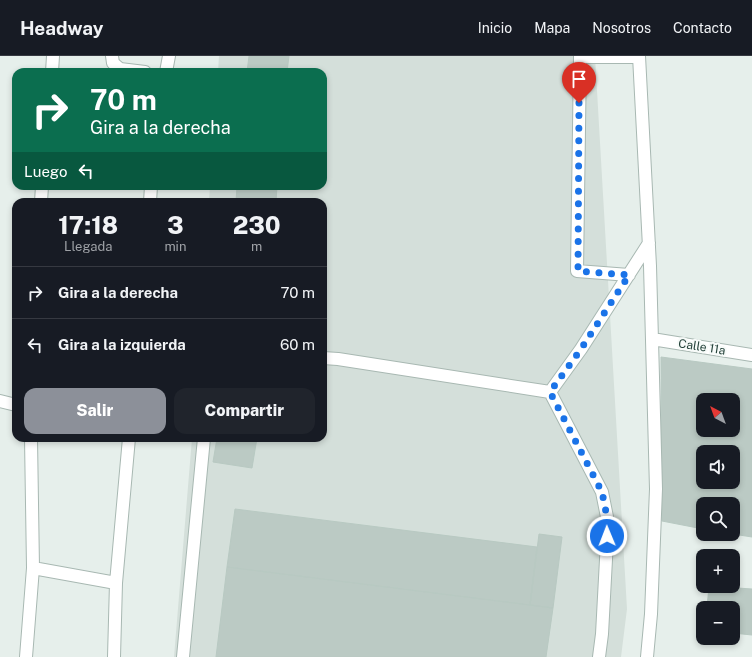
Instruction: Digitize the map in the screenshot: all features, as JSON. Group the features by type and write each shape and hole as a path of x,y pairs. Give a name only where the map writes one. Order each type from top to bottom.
{"street":[{"path":"52,68 53,56"},
{"path":"112,56 113,64 119,68"},
{"path":"167,68 169,56"},
{"path":"629,275 578,271 580,57 639,56 649,243 656,489 651,614 647,657"},
{"path":"550,392 581,349 649,243"},
{"name":"Calle 11a","path":"652,339 752,355"},
{"path":"327,358 550,392"},
{"path":"550,392 602,492 608,522 602,634 599,657"},
{"path":"0,401 12,405"},
{"path":"26,657 33,568 31,442"},
{"path":"114,657 116,583 129,442"},
{"path":"183,657 204,442"},
{"path":"33,568 116,583"}],"shaded area":[{"path":"219,56 595,56 627,609 621,657 174,657 192,442 327,442 327,198 209,198 210,190 327,190 327,68 218,68"}],"building":[{"path":"249,56 289,56 288,68 248,68"},
{"path":"237,190 277,190 276,198 236,198"},
{"path":"661,357 752,369 752,537 740,535 740,497 696,497 696,528 662,521"},
{"path":"216,442 256,442 252,468 213,462"},
{"path":"235,509 537,547 530,605 227,567"},
{"path":"539,534 562,537 553,608 530,605"},
{"path":"227,567 553,608 546,657 216,657"},
{"path":"740,588 752,589 752,635 740,634 740,601 708,601 708,593 740,593"}],"route":[{"path":"579,103 578,271 629,275 581,349 550,392 602,492 608,522 607,536"}]}
